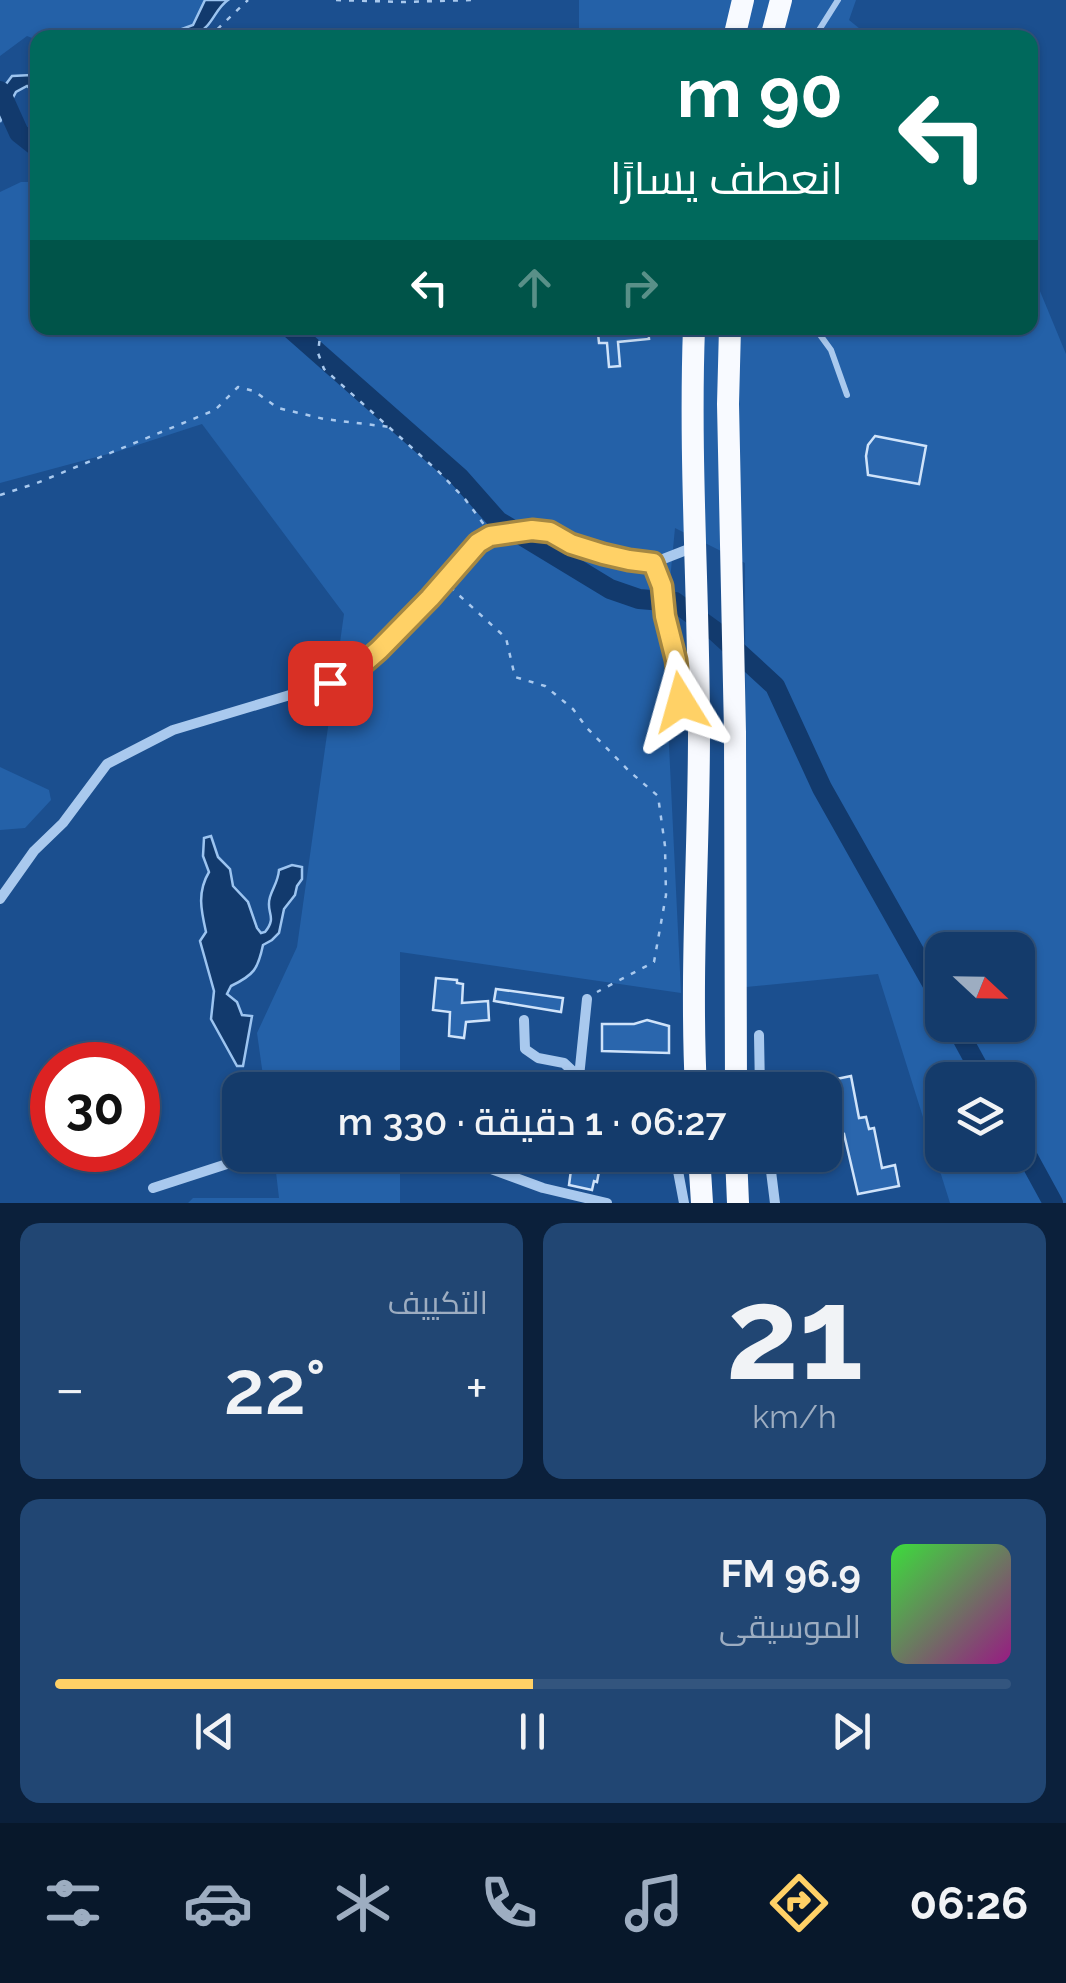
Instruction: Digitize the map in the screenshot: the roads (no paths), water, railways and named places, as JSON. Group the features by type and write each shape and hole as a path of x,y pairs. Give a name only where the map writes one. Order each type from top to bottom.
{"highway":[{"path":"736,30 743,0"},
{"path":"773,30 781,0"},
{"path":"694,335 699,719 693,944 696,1072"},
{"path":"730,335 736,1072"},
{"path":"700,1172 702,1203"},
{"path":"737,1172 738,1203"}],"street":[{"path":"0,899 34,850 63,823 107,764 173,730 330,683 356,670 478,543 490,536 532,530 550,532 571,544 603,554 653,563 696,546"},
{"path":"653,563 662,586 681,702 699,719"},
{"path":"580,1072 587,999"},
{"path":"524,1020 525,1049 538,1058 564,1063 574,1072"},
{"path":"760,1035 760,1072"},
{"path":"152,1188 222,1166"},
{"path":"499,1172 543,1188 608,1203"},
{"path":"678,1172 684,1203"},
{"path":"771,1172 775,1203"}],"lane":[{"path":"819,30 838,0"},
{"path":"821,335 831,350 846,395"}],"waterway":[{"path":"0,91 19,133 30,142"},
{"path":"298,335 459,477 498,521 610,589 639,599 675,602 715,631 775,686 822,788 925,971"},
{"path":"964,1042 975,1062"},
{"path":"1035,1170 1053,1203"}]}
